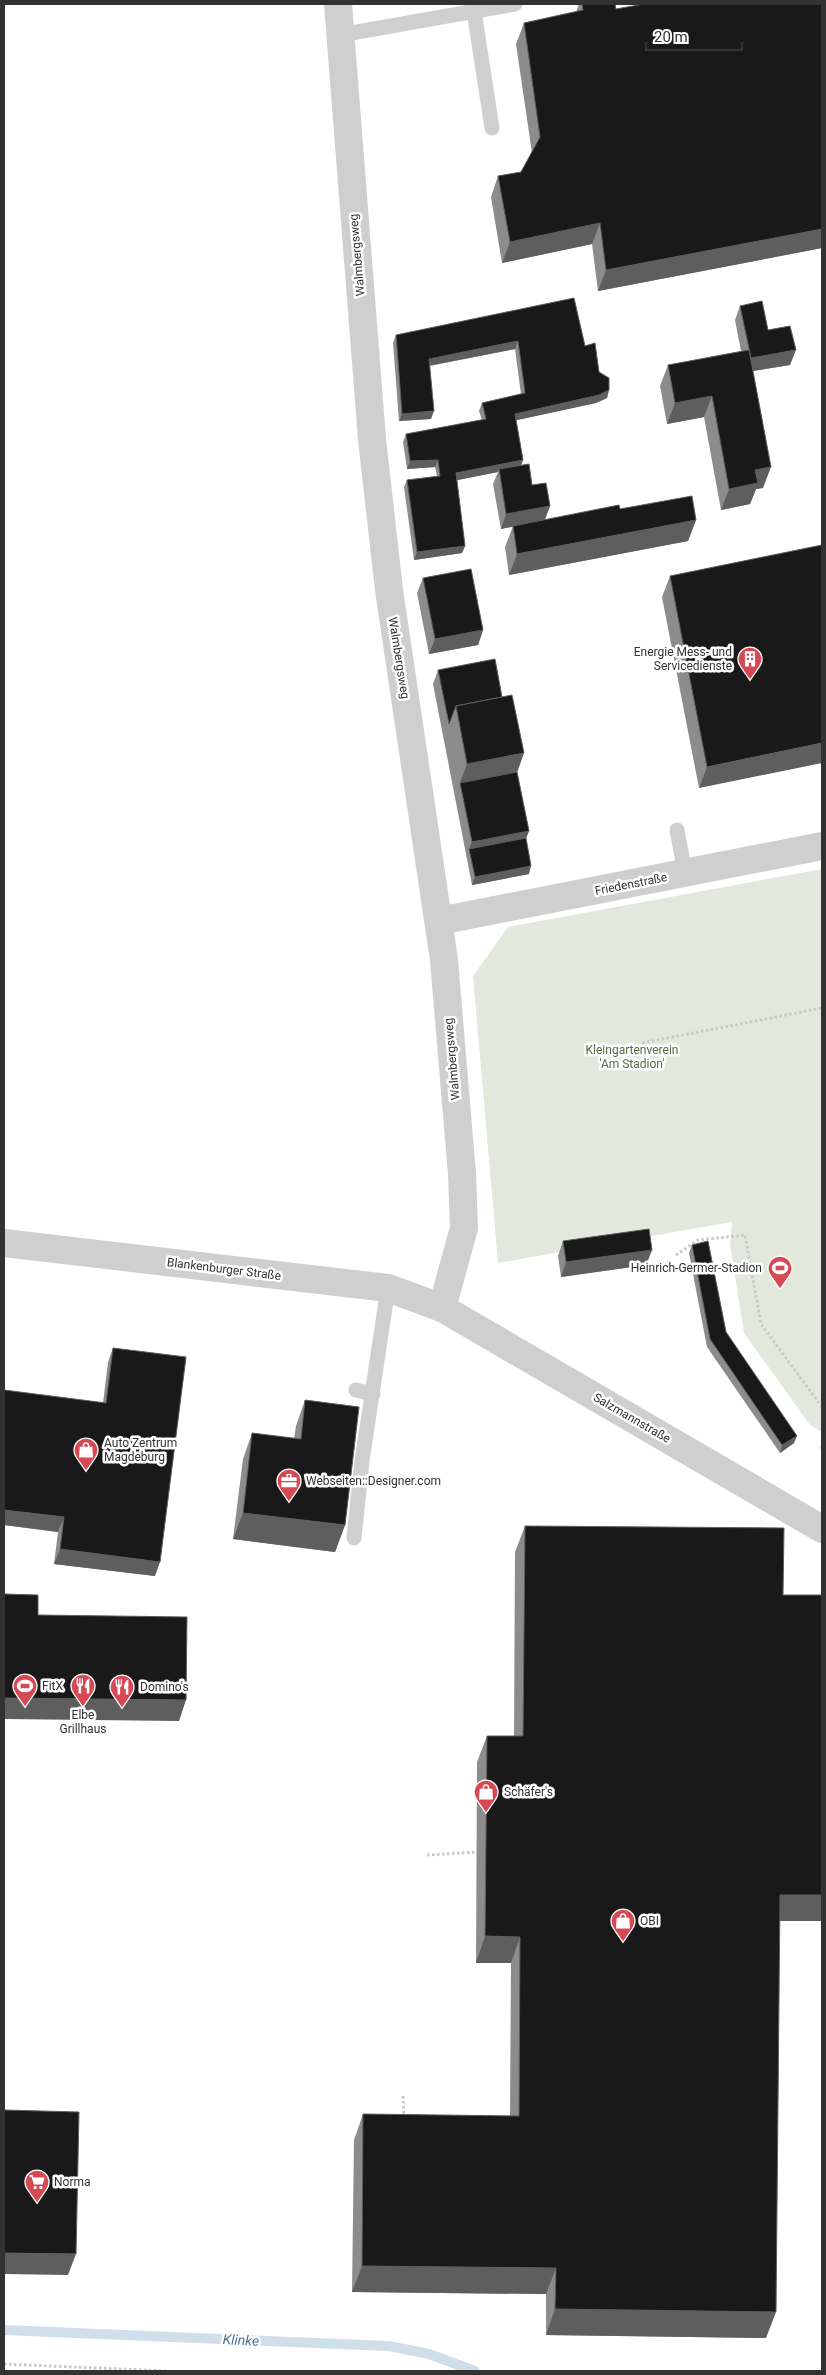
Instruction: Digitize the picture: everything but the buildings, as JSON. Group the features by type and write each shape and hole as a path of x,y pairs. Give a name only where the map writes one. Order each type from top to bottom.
{"street":[{"name":"Walmbergsweg","path":"338,4 371,429 389,590 439,921 465,1211 460,1246 442,1308"},
{"name":"Friedenstraße","path":"439,921 822,846"},
{"name":"Blankenburger Straße","path":"4,1243 388,1288 442,1308"},
{"name":"Salzmannstraße","path":"442,1308 822,1529"}],"lane":[{"path":"340,35 515,4"},
{"path":"474,11 492,128"},
{"path":"677,830 685,873"},
{"path":"354,1538 372,1394 388,1288"},
{"path":"356,1390 372,1394"}],"path":[{"path":"642,1043 822,1008"},
{"path":"676,1255 698,1240 745,1235 761,1324 822,1407"},
{"path":"427,1855 477,1852"},
{"path":"403,2096 404,2123"},
{"path":"4,2364 166,2371"}],"green space":[{"name":"Kleingartenverein 'Am Stadion'","path":"822,869 822,1432 810,1425 744,1333 730,1244 732,1222 498,1263 473,976 508,927"}],"waterway":[{"name":"Klinke","path":"4,2330 389,2346 429,2354 475,2371"}],"place":[{"name":"Energie Mess- und Servicedienste","path":"750,680"},
{"name":"Heinrich-Germer-Stadion","path":"780,1289"},
{"name":"Auto Zentrum Magdeburg","path":"86,1471"},
{"name":"Webseiten::Designer.com","path":"289,1502"},
{"name":"FitX","path":"25,1707"},
{"name":"Elbe Grillhaus","path":"83,1707"},
{"name":"Domino's","path":"122,1708"},
{"name":"Schäfer's","path":"486,1813"},
{"name":"OBI","path":"623,1942"},
{"name":"Norma","path":"37,2203"}]}
